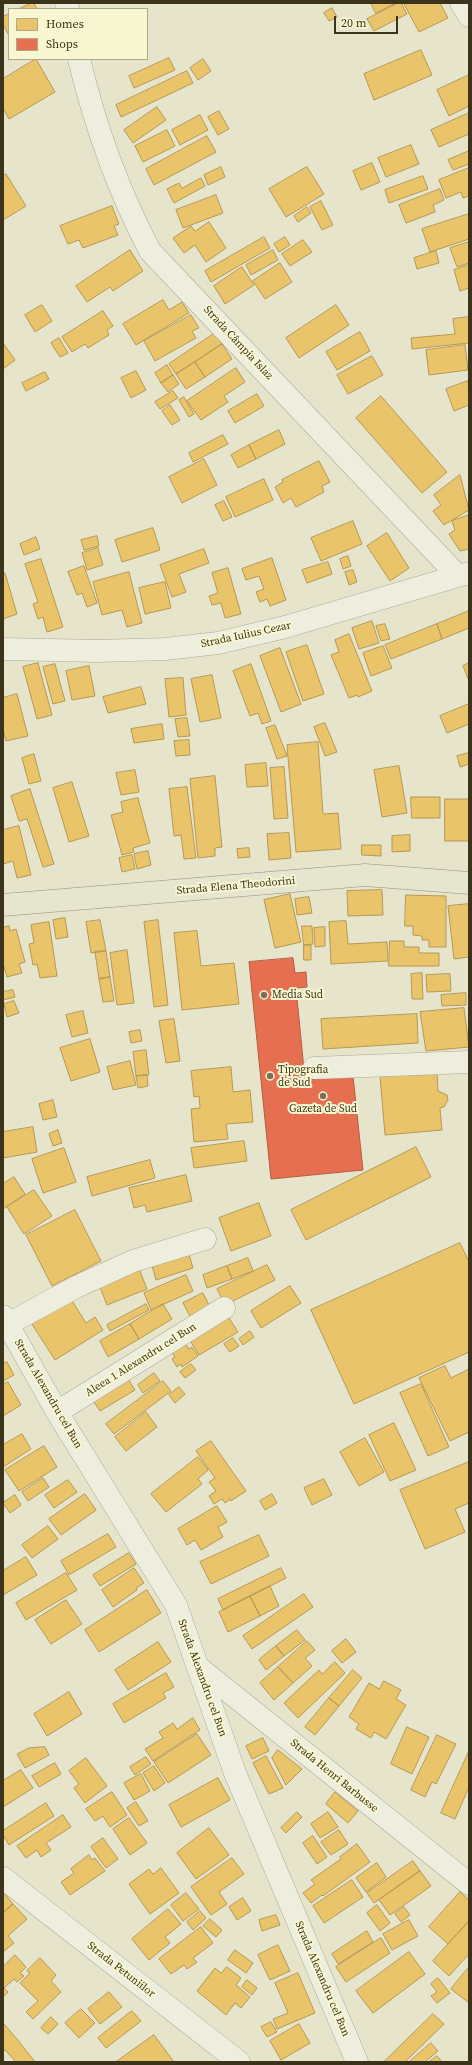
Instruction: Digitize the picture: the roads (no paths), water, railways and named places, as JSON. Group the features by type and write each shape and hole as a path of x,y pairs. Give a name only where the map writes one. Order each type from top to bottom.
{"main road":[{"name":"Strada Elena Theodorini","path":"3,904 365,875 469,883"}],"street":[{"path":"461,3 469,16"},
{"name":"Strada Câmpia Islaz","path":"79,60 111,166 132,217 150,251 463,574"},
{"name":"Strada Iulius Cezar","path":"3,649 97,651 165,650 218,643 285,627 463,574"},
{"path":"314,1068 469,1062"},
{"path":"5,1320 132,1261 205,1240"},
{"name":"Aleea 1 Alexandru cel Bun","path":"58,1412 224,1308"},
{"name":"Strada Alexandru cel Bun","path":"5,1320 11,1348 58,1412 176,1605 235,1773 357,2062"},
{"name":"Strada Henri Barbusse","path":"198,1667 469,1884"},
{"name":"Strada Petuniilor","path":"3,1878 239,2062"}],"place":[{"name":"Media Sud","path":"264,995"},
{"name":"Tipografia de Sud","path":"270,1076"},
{"name":"Gazeta de Sud","path":"323,1096"}]}
